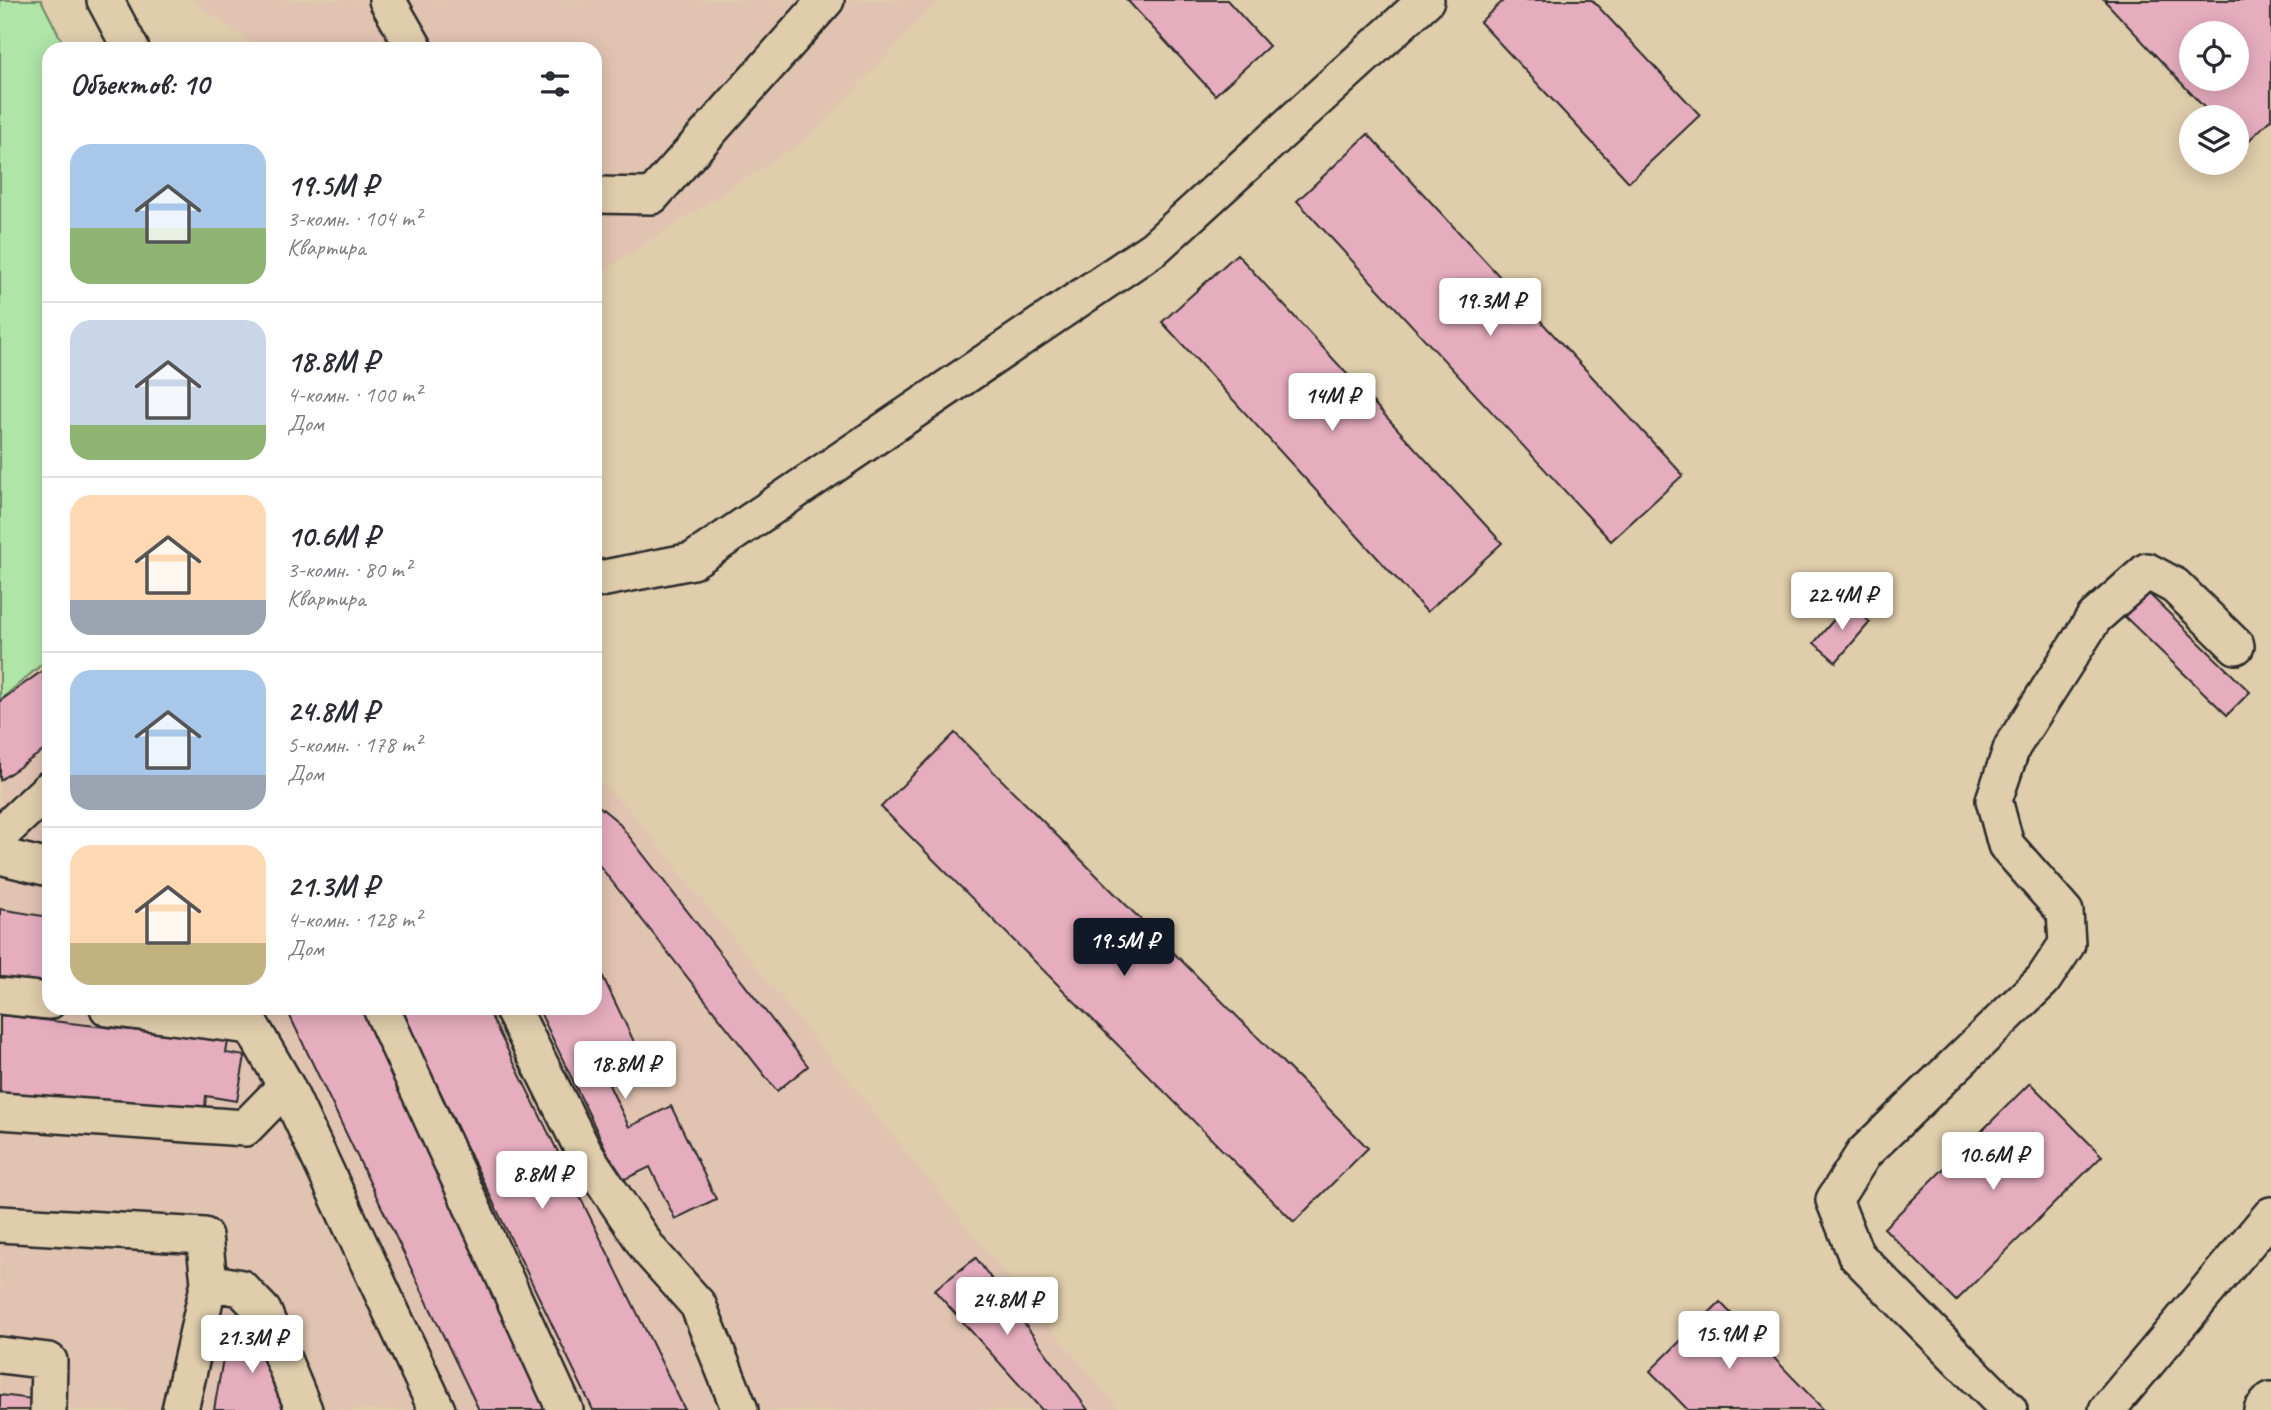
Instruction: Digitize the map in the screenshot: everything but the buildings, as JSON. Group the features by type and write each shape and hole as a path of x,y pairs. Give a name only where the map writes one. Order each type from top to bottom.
{"lane":[{"path":"105,0 127,42"},
{"path":"387,0 411,42"},
{"path":"602,195 652,196 826,0"},
{"path":"602,579 692,561 1154,248 1426,0"},
{"path":"2009,1410 1856,1255 1834,1200 1864,1153 2043,980 2067,944 2065,912 2006,845 1993,800 2012,747 2094,618 2147,571 2175,586 2236,646"},
{"path":"0,835 42,796"},
{"path":"0,856 42,866"},
{"path":"0,996 42,1000"},
{"path":"215,1015 246,1017 286,1086 437,1410"},
{"path":"385,1015 565,1410"},
{"path":"516,1015 585,1154 649,1250 698,1305 740,1410"},
{"path":"0,1111 245,1128 286,1086"},
{"path":"2107,1410 2271,1215"},
{"path":"0,1224 204,1236 209,1282 180,1410"},
{"path":"209,1282 241,1289 263,1311 304,1410"},
{"path":"0,1355 49,1361 48,1410"},
{"path":"2262,1410 2271,1400"}],"shaded area":[{"path":"191,0 939,0 808,138 602,271 602,42 251,42"},
{"path":"42,705 42,1015 602,1015 602,784 627,807 979,1242 1120,1410 0,1410 0,741"}],"green space":[{"path":"0,0 41,0 62,42 42,42 42,664 0,700"}]}
